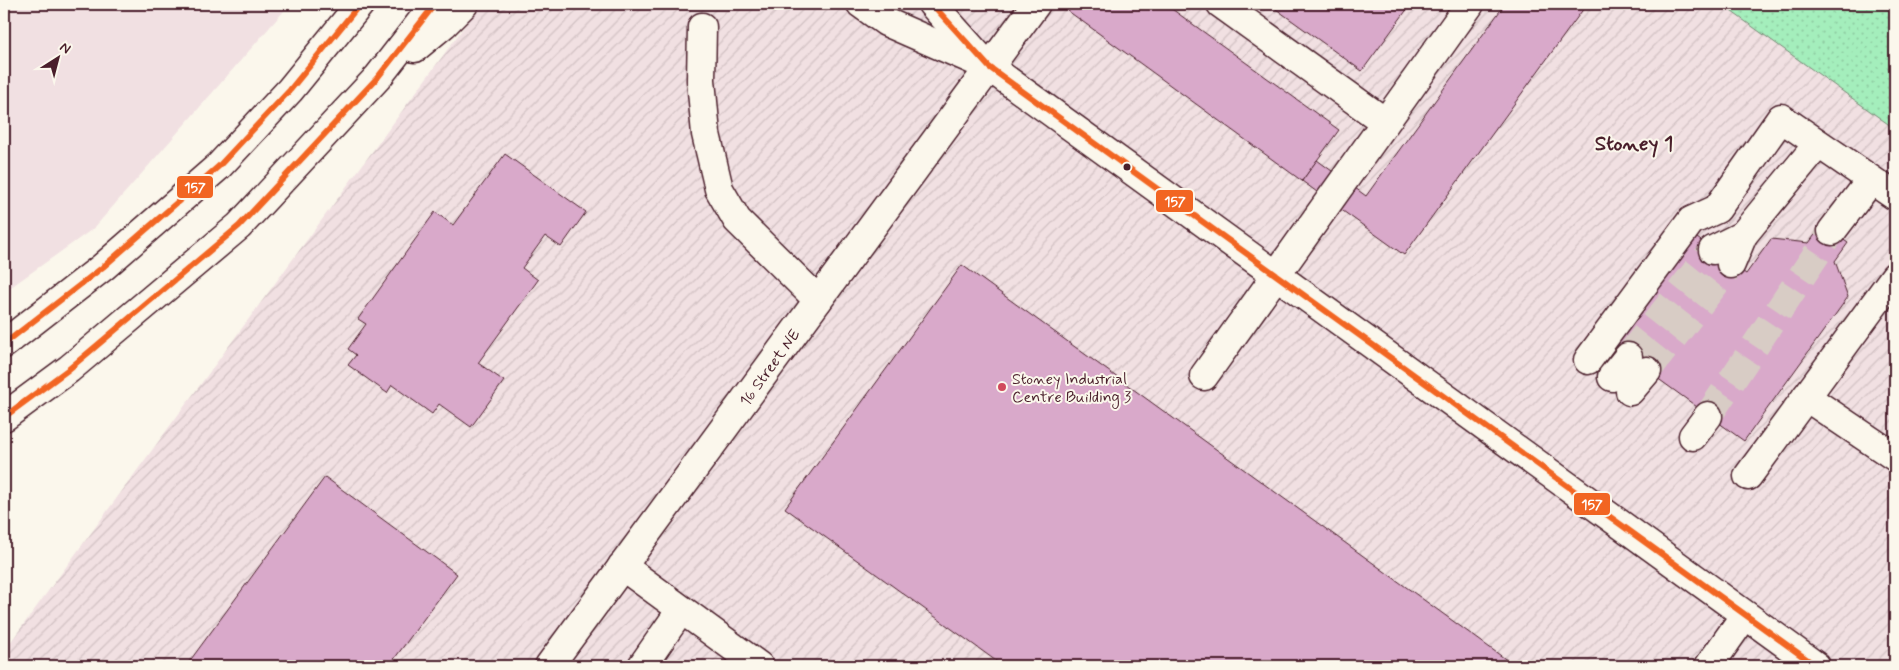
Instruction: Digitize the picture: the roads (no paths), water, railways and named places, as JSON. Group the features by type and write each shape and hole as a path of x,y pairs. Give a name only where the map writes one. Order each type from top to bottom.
{"street":[{"path":"4,344 103,267 219,166 290,90 360,4"},
{"path":"4,417 69,369 239,226 378,77 435,4"},
{"path":"378,77 444,24 464,4"},
{"path":"861,4 886,22 989,67"},
{"path":"932,4 989,67 1816,666"},
{"name":"16 Street NE","path":"549,666 1036,4"},
{"path":"1221,4 1386,122"},
{"path":"1204,376 1470,4"},
{"path":"702,27 701,80 706,134 719,189 737,220 818,300"},
{"path":"1588,360 1691,221 1718,209 1781,118 1895,196"},
{"path":"1722,257 1743,235 1818,144"},
{"path":"1832,232 1871,180"},
{"path":"1748,476 1806,397 1890,293"},
{"path":"1806,397 1895,456"},
{"path":"622,566 759,666"},
{"path":"642,666 681,610"},
{"path":"1709,666 1745,615"}],"tunnel":[{"path":"1708,416 1832,231"},
{"path":"1628,357 1713,250"},
{"path":"1647,371 1731,264"}],"place":[{"name":"Stoney Industrial Centre Building 3","path":"1002,387"}],"district":[{"name":"Stoney 1","path":"1634,143"}]}
